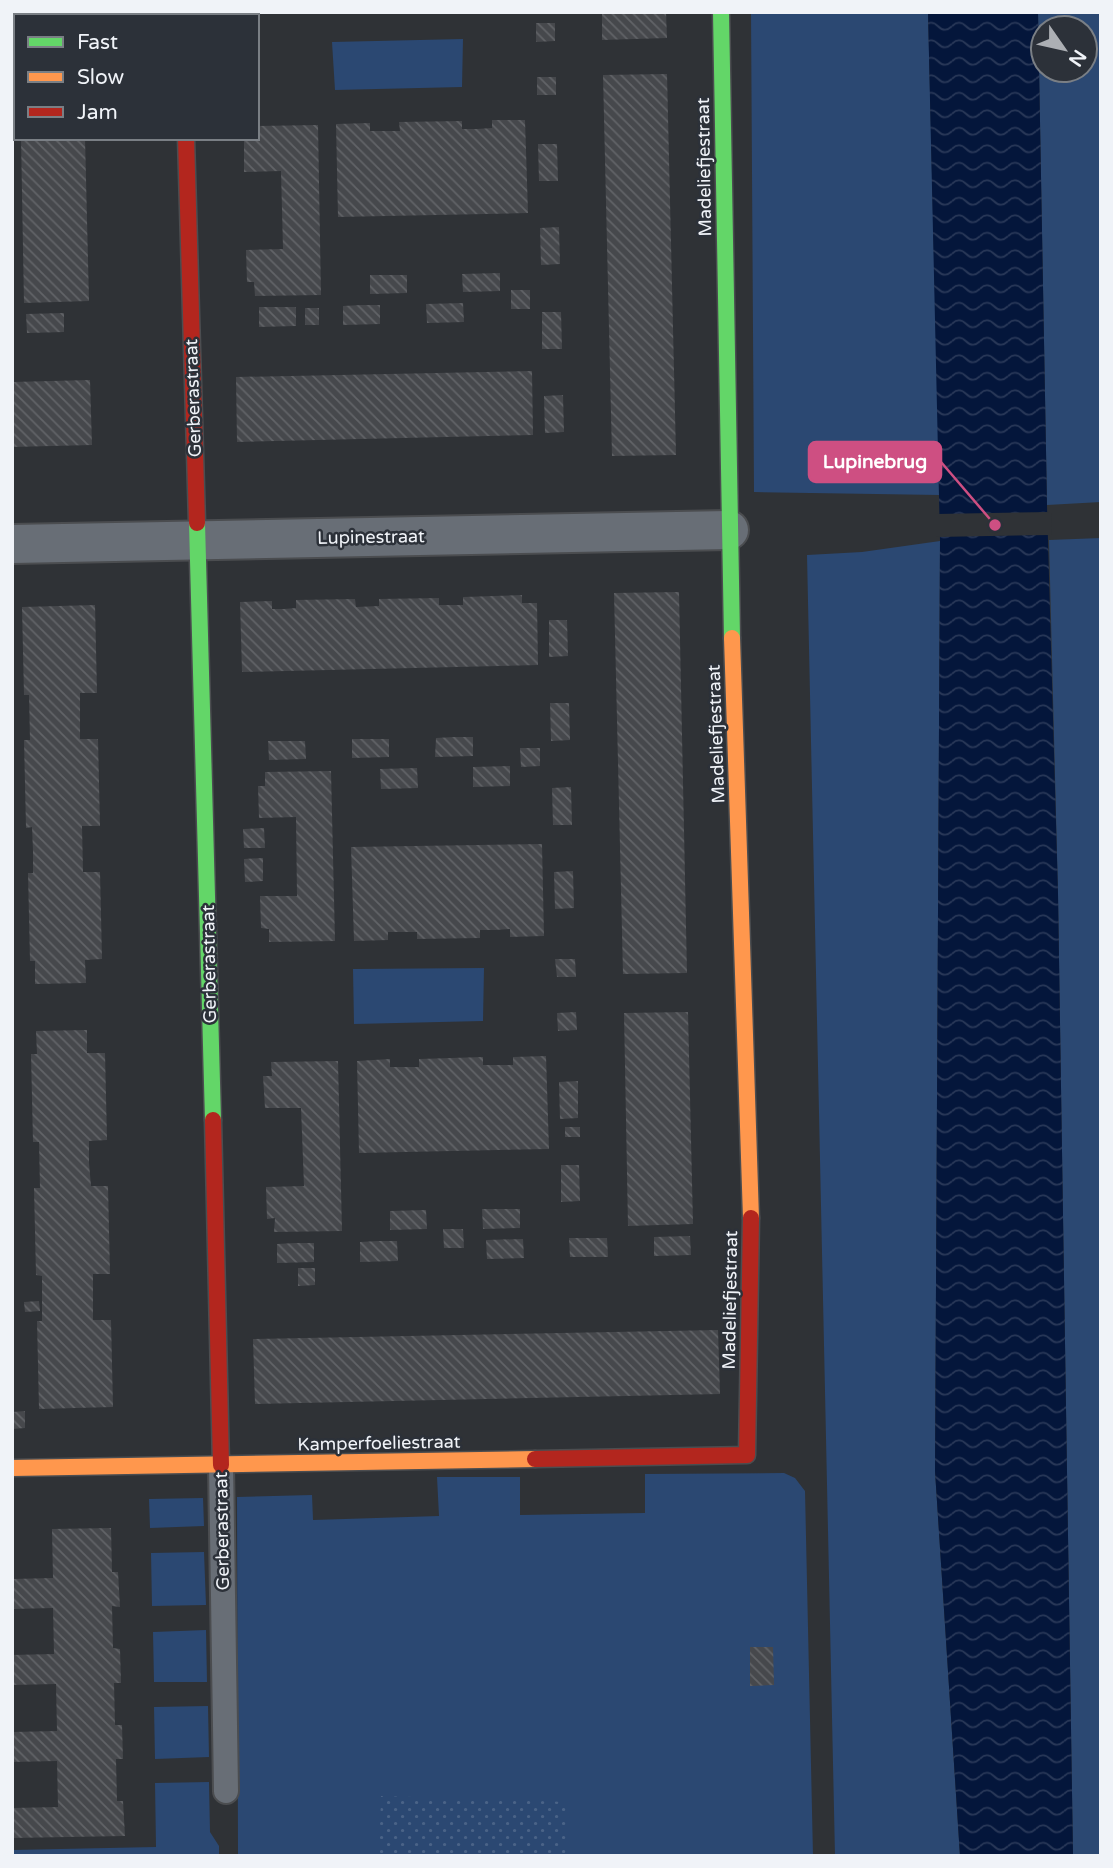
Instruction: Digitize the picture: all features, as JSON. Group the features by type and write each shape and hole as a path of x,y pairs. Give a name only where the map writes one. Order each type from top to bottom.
{"street":[{"name":"Madeliefjestraat","path":"720,12 729,530 751,1231 747,1455"},
{"name":"Gerberastraat","path":"186,140 220,1465"},
{"name":"Lupinestraat","path":"12,544 729,530"},
{"name":"Kamperfoeliestraat","path":"12,1468 747,1455"}],"lane":[{"name":"Gerberastraat","path":"220,1465 226,1791"}],"shaded area":[{"path":"751,12 928,12 940,495 754,492"},
{"path":"1038,12 1101,12 1101,502 1047,505 1039,84 1099,84 1099,14"},
{"path":"463,39 462,87 335,90 332,42"},
{"path":"1101,538 1101,1856 1073,1856 1058,894 1049,540"},
{"path":"940,541 935,1471 960,1856 835,1856 807,555 862,552"},
{"path":"484,968 483,1021 354,1024 353,969"},
{"path":"784,1473 795,1478 805,1491 813,1856 238,1856 237,1497 312,1495 313,1520 439,1516 437,1477 520,1477 520,1515 645,1513 645,1474"},
{"path":"203,1498 204,1526 150,1528 149,1499"},
{"path":"204,1552 206,1605 152,1606 151,1553"},
{"path":"206,1630 207,1682 154,1682 153,1632"},
{"path":"208,1706 209,1757 155,1759 154,1707"},
{"path":"209,1782 210,1832 219,1846 219,1856 12,1856 12,1850 156,1847 155,1783"},
{"path":"381,1796 569,1802 568,1856 379,1856"}],"water":[{"path":"928,12 1038,12 1029,14 1029,84 1039,84 1058,894 1073,1856 960,1856 935,1471 940,541"}],"pier":[{"path":"1051,512 1052,535 936,537 936,514"}],"building":[{"path":"18,12 83,12 83,14"},
{"path":"602,12 666,12 667,38 602,40"},
{"path":"536,23 555,23 555,41 536,42"},
{"path":"667,74 676,455 612,456 603,75"},
{"path":"537,77 556,77 556,95 537,95"},
{"path":"492,120 525,120 528,213 338,217 336,124 370,123 370,131 400,131 399,122 462,121 462,129 477,129 492,128"},
{"path":"318,125 321,295 255,296 254,282 247,282 246,250 283,249 281,171 244,172 244,140 259,140 259,126"},
{"path":"21,140 85,140 89,301 24,303"},
{"path":"538,144 557,144 558,181 539,181"},
{"path":"559,227 560,264 541,265 540,228"},
{"path":"500,273 500,291 463,292 462,274"},
{"path":"370,275 407,275 407,293 370,294"},
{"path":"511,290 530,290 530,309 511,309"},
{"path":"463,303 464,322 427,323 426,304"},
{"path":"380,305 380,324 343,325 343,306"},
{"path":"259,307 296,307 296,326 259,327"},
{"path":"305,308 319,308 319,325 305,325"},
{"path":"542,312 561,312 562,349 542,349"},
{"path":"64,313 64,332 27,333 26,314"},
{"path":"532,371 533,435 237,442 236,377"},
{"path":"90,380 92,445 12,447 12,382"},
{"path":"563,395 564,432 545,433 544,396"},
{"path":"679,592 687,973 623,974 614,593"},
{"path":"522,595 522,603 537,603 538,665 242,672 240,602 272,601 272,609 284,609 296,608 296,600 355,599 356,607 379,606 379,599 439,598 439,605 463,605 463,597"},
{"path":"95,605 97,693 80,693 80,739 98,739 100,826 82,826 83,872 100,872 102,959 85,960 86,983 35,984 35,961 30,961 28,873 33,873 33,851 32,827 26,828 24,740 30,740 29,695 24,695 22,607"},
{"path":"549,620 567,620 568,656 549,657"},
{"path":"550,703 569,703 570,740 551,741"},
{"path":"473,737 473,756 435,757 436,738"},
{"path":"352,739 389,739 389,757 352,758"},
{"path":"268,741 305,741 306,759 269,760"},
{"path":"520,748 540,748 540,766 521,767"},
{"path":"510,766 510,786 473,787 473,767"},
{"path":"417,768 418,788 381,789 380,769"},
{"path":"331,771 335,941 269,942 269,929 261,928 260,896 297,896 296,817 259,818 258,786 265,786 265,772"},
{"path":"571,787 572,825 553,825 552,788"},
{"path":"264,828 265,848 244,848 243,829"},
{"path":"542,844 544,936 510,937 510,929 480,930 480,938 417,939 417,932 388,932 388,940 354,941 351,847"},
{"path":"263,858 263,881 245,882 244,859"},
{"path":"573,871 574,908 555,909 554,872"},
{"path":"555,959 575,959 576,977 557,977"},
{"path":"576,1012 577,1030 558,1031 557,1013"},
{"path":"688,1012 693,1224 628,1226 624,1013"},
{"path":"87,1030 87,1053 105,1053 107,1140 89,1141 89,1163 91,1186 108,1186 110,1274 93,1274 93,1320 111,1320 113,1407 39,1409 37,1321 42,1321 42,1276 36,1275 34,1188 40,1188 39,1142 33,1142 31,1054 37,1054 36,1031"},
{"path":"546,1056 549,1149 359,1153 357,1061 390,1059 390,1067 419,1067 419,1059 483,1057 483,1065 513,1065 513,1057"},
{"path":"338,1061 342,1231 274,1232 275,1218 267,1219 266,1187 304,1186 301,1108 265,1108 263,1076 272,1076 271,1062"},
{"path":"578,1081 578,1118 560,1119 559,1082"},
{"path":"565,1127 580,1127 580,1137 565,1137"},
{"path":"561,1165 579,1165 580,1201 561,1202"},
{"path":"482,1209 520,1209 520,1228 483,1229"},
{"path":"426,1210 427,1229 390,1230 390,1211"},
{"path":"443,1229 463,1229 464,1248 444,1248"},
{"path":"690,1236 691,1255 654,1256 654,1237"},
{"path":"569,1238 607,1238 608,1257 570,1257"},
{"path":"523,1239 524,1258 487,1259 486,1240"},
{"path":"397,1241 398,1261 360,1262 360,1242"},
{"path":"314,1243 314,1262 277,1263 277,1244"},
{"path":"298,1268 315,1268 315,1285 298,1286"},
{"path":"39,1301 40,1311 25,1312 24,1302"},
{"path":"718,1330 720,1394 255,1404 253,1339"},
{"path":"25,1411 25,1428 12,1429 12,1412"},
{"path":"111,1528 112,1572 118,1572 120,1607 112,1606 113,1648 120,1649 121,1683 114,1683 115,1725 122,1725 123,1759 116,1759 117,1801 123,1801 125,1836 12,1838 12,1808 58,1807 57,1761 12,1762 12,1732 57,1731 56,1684 12,1685 12,1655 54,1654 53,1608 12,1609 12,1579 53,1578 52,1529"},
{"path":"750,1647 773,1647 774,1685 750,1686"}],"traffic: fast":[{"path":"721,12 732,638"},
{"path":"197,523 213,1120"}],"traffic: slow":[{"path":"732,638 751,1218"},
{"path":"12,1468 535,1459"}],"traffic: jam":[{"path":"186,140 197,523"},
{"path":"213,1120 221,1465"},
{"path":"535,1459 747,1455 751,1218"}],"place":[{"name":"Lupinebrug","path":"995,525"}]}
